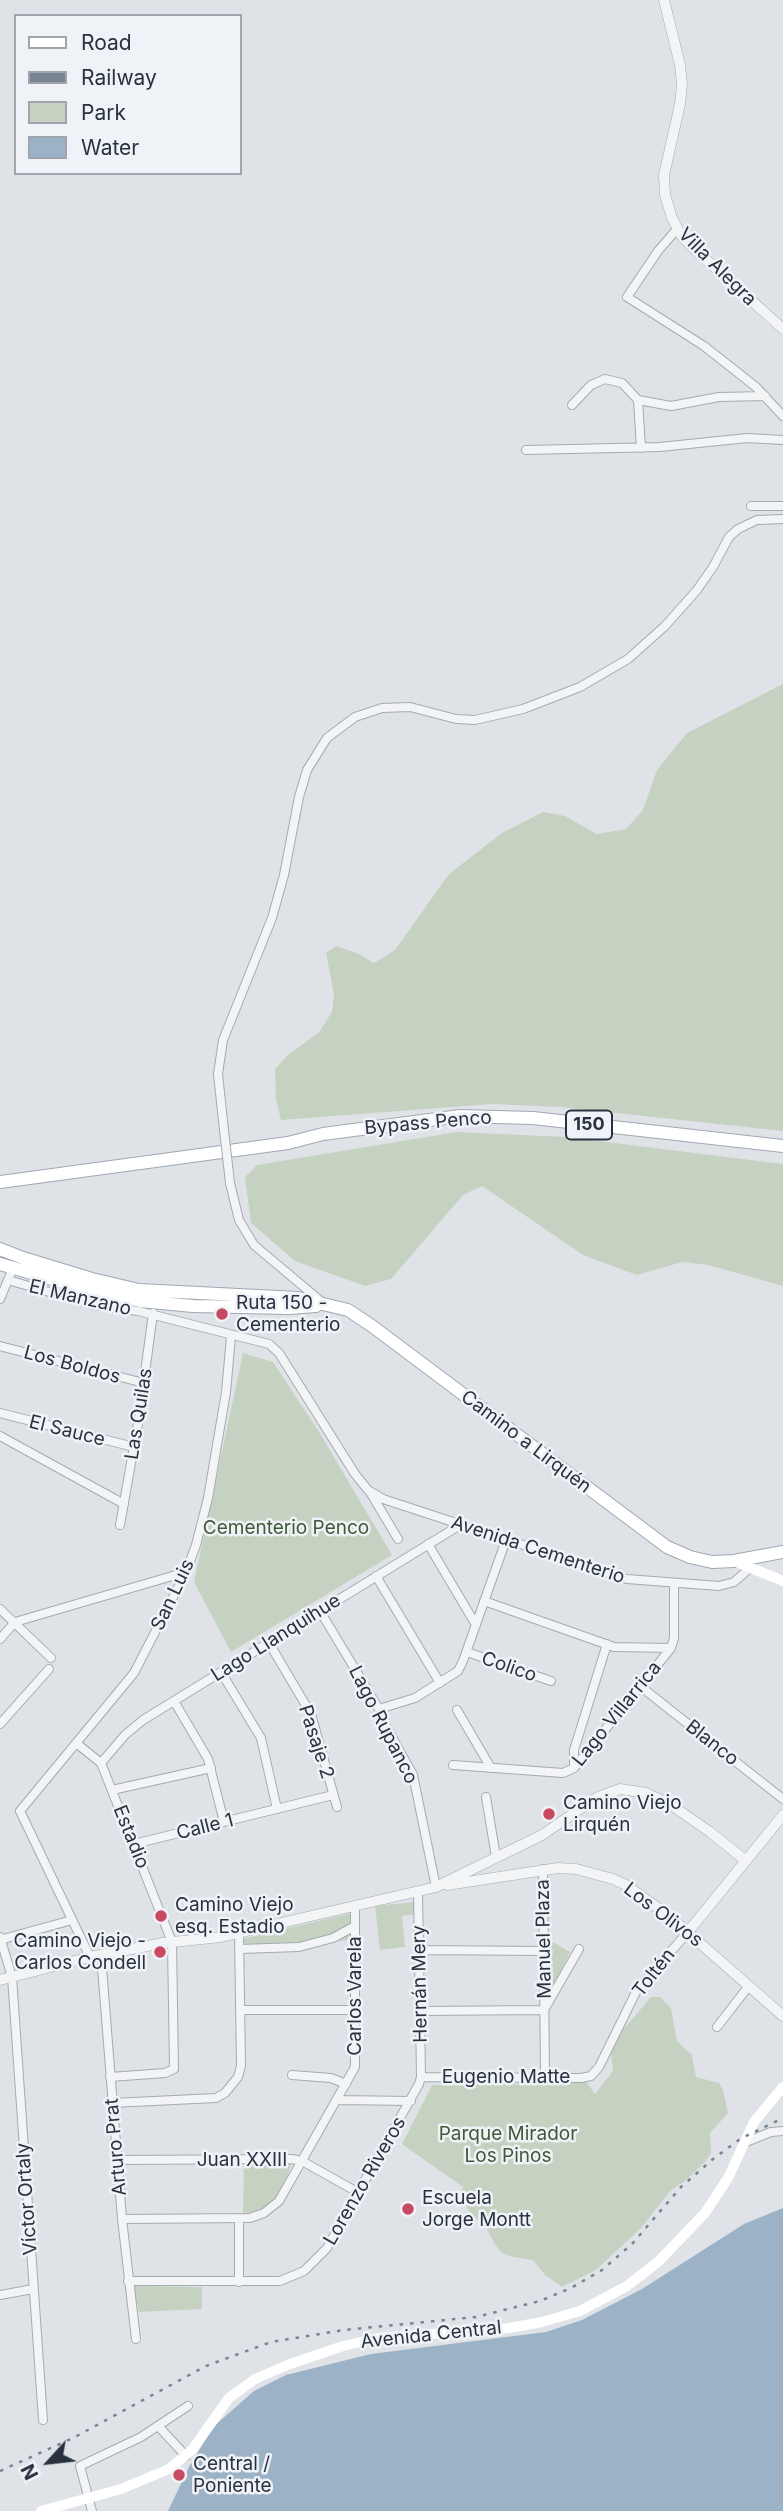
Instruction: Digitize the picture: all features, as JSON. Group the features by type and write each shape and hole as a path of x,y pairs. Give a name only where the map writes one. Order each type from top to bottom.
{"main road":[{"name":"Bypass Penco","path":"0,1175 444,1117 492,1116 783,1146"},
{"name":"Bypass Penco","path":"0,1182 288,1143 323,1134"},
{"name":"Camino a Lirquén","path":"0,1249 80,1276 139,1290 281,1297 348,1310 372,1325 656,1540 678,1553 702,1561 734,1562 783,1552"},
{"name":"Camino a Lirquén","path":"0,1264 11,1274 100,1293 154,1309 289,1308 324,1304"},
{"path":"734,1562 783,1581"},
{"name":"Avenida Central","path":"41,2511 90,2505 150,2479 186,2456 202,2438 229,2398 255,2379 290,2364 343,2346 378,2338 509,2328 548,2321 580,2311 627,2286 658,2262 705,2213 724,2185 758,2117 783,2087"}],"street":[{"name":"Villa Alegra","path":"664,0 681,75 681,94 664,175 668,207 677,229 691,246 783,329"},
{"path":"677,229 658,251 627,297 704,346 765,396 783,416"},
{"path":"572,405 591,385 605,379 622,383 638,400 671,406 719,397 765,396"},
{"path":"638,400 641,448"},
{"path":"526,450 641,448 747,438 783,440"},
{"path":"751,506 783,506"},
{"path":"324,1304 272,1262 248,1237 235,1212 218,1074 223,1040 272,918 307,770 327,738 355,717 382,708 410,708 456,719 475,720 523,709 580,687 628,659 665,626 697,590 737,528 757,520 783,519"},
{"name":"El Manzano","path":"0,1299 11,1274"},
{"path":"154,1309 232,1336 264,1342 276,1350 398,1539"},
{"name":"Las Quilas","path":"120,1525 154,1309"},
{"name":"San Luis","path":"72,1920 20,1811 134,1673 186,1573 200,1532 211,1486 232,1336"},
{"name":"Los Boldos","path":"0,1346 144,1383"},
{"name":"El Sauce","path":"0,1413 134,1447"},
{"path":"0,1436 124,1504"},
{"name":"Avenida Cementerio","path":"368,1490 383,1499 636,1581 726,1585 750,1567"},
{"name":"Lago Llanquihue","path":"101,1763 131,1730 174,1701 460,1524"},
{"path":"379,1709 408,1701 458,1671 506,1540"},
{"path":"428,1544 476,1625"},
{"path":"0,1639 15,1622 186,1573"},
{"path":"376,1577 440,1683"},
{"name":"Lago Villarrica","path":"453,1766 563,1773 575,1768 670,1648 674,1638 674,1584"},
{"path":"484,1601 607,1644 619,1647 670,1648"},
{"path":"0,1608 51,1658"},
{"name":"Lago Rupanco","path":"320,1611 379,1709 415,1781 436,1887"},
{"name":"Pasaje 2","path":"269,1643 311,1714 337,1807"},
{"path":"575,1768 574,1750 607,1644"},
{"name":"Colico","path":"467,1652 551,1681"},
{"path":"0,1724 49,1670"},
{"path":"221,1672 261,1738 277,1809"},
{"name":"Blanco","path":"640,1686 783,1799"},
{"path":"174,1701 204,1751 211,1768 224,1822"},
{"path":"0,1709 7,1716"},
{"path":"457,1710 491,1768"},
{"name":"Estadio","path":"76,1743 101,1763 172,1942"},
{"path":"112,1790 211,1768"},
{"path":"0,1980 96,1956 239,1933 436,1887 542,1835 596,1798 614,1791 627,1789 646,1793 671,1805 745,1860"},
{"name":"Calle 1","path":"134,1844 333,1795"},
{"path":"485,1797 492,1859 489,1868 494,1876"},
{"name":"Toltén","path":"591,2076 599,2067 642,1983 688,1932 783,1815"},
{"name":"Los Olivos","path":"436,1887 543,1869 576,1870 620,1882 688,1932 783,2017"},
{"name":"Manuel Plaza","path":"543,1869 545,2077"},
{"name":"Hernán Mery","path":"418,1891 421,2077"},
{"name":"Carlos Varela","path":"122,2218 239,2218 259,2216 275,2204 354,2070 355,1906"},
{"path":"0,1939 72,1920 96,1956"},
{"path":"240,1950 299,1947 332,1938 355,1926"},
{"path":"112,2103 222,2095 240,2073 239,1933"},
{"name":"Víctor Ortaly","path":"0,1939 12,1977 43,2420"},
{"path":"110,2077 165,2073 174,2069 172,1942"},
{"name":"Manuel Plaza","path":"544,2010 579,1949"},
{"path":"420,1950 544,1951"},
{"name":"Arturo Prat","path":"96,1956 136,2339"},
{"path":"717,2027 748,1987"},
{"path":"240,2010 355,2010"},
{"path":"420,2011 544,2010"},
{"path":"292,2075 325,2077 346,2084"},
{"name":"Eugenio Matte","path":"421,2077 591,2076"},
{"name":"Lorenzo Riveros","path":"128,2281 281,2281 296,2276 311,2266 327,2248 411,2101 421,2077"},
{"path":"338,2100 411,2101"},
{"path":"747,2138 783,2131"},
{"name":"Juan XXIII","path":"116,2160 302,2161 359,2193"},
{"path":"239,2218 239,2282"},
{"path":"0,2295 33,2289"},
{"path":"90,2505 80,2466 159,2427 188,2406"},
{"path":"159,2427 186,2456"}],"green space":[{"path":"783,684 783,1131 561,1107 492,1104 281,1120 276,1099 275,1069 287,1056 319,1032 332,1012 334,995 326,953 336,946 374,963 395,950 449,874 502,833 543,812 565,816 597,834 626,829 643,810 657,770 687,733"},
{"path":"457,1132 566,1137 783,1164 783,1286 708,1265 682,1262 637,1275 583,1255 482,1186 463,1195 391,1279 365,1286 295,1261 251,1223 245,1177 257,1165"},
{"name":"Cementerio Penco","path":"243,1353 273,1362 319,1432 392,1555 231,1652 194,1582"},
{"path":"414,1902 416,1914 402,1916 405,1947 380,1950 375,1906"},
{"path":"352,1913 351,1940 243,1947 242,1939"},
{"path":"548,1939 570,1952 549,1994"},
{"name":"Parque Mirador Los Pinos","path":"651,1997 660,1997 671,2008 677,2041 692,2055 696,2077 719,2083 728,2113 710,2133 711,2153 705,2162 670,2191 641,2228 596,2270 562,2287 545,2275 533,2260 502,2253 485,2225 473,2216 461,2199 463,2187 402,2144 432,2085 564,2084 585,2080 595,2094 613,2071 610,2045"},
{"path":"244,2162 292,2163 281,2193 267,2209 243,2214"},
{"path":"133,2286 202,2287 202,2309 139,2312"}],"water":[{"path":"783,2208 783,2511 168,2511 189,2467 213,2427 254,2391 286,2375 371,2354 546,2332 582,2320 642,2289 744,2224"}],"railway":[{"path":"0,2471 73,2438 206,2366 271,2342 344,2330 476,2317 540,2301 571,2288 602,2270 632,2244 681,2187 713,2159 740,2139 783,2118"}],"place":[{"name":"Ruta 150 - Cementerio","path":"222,1314"},
{"name":"Camino Viejo Lirquén","path":"549,1814"},
{"name":"Camino Viejo esq. Estadio","path":"161,1916"},
{"name":"Camino Viejo - Carlos Condell","path":"160,1952"},
{"name":"Escuela Jorge Montt","path":"408,2209"},
{"name":"Central / Poniente","path":"179,2475"}]}
